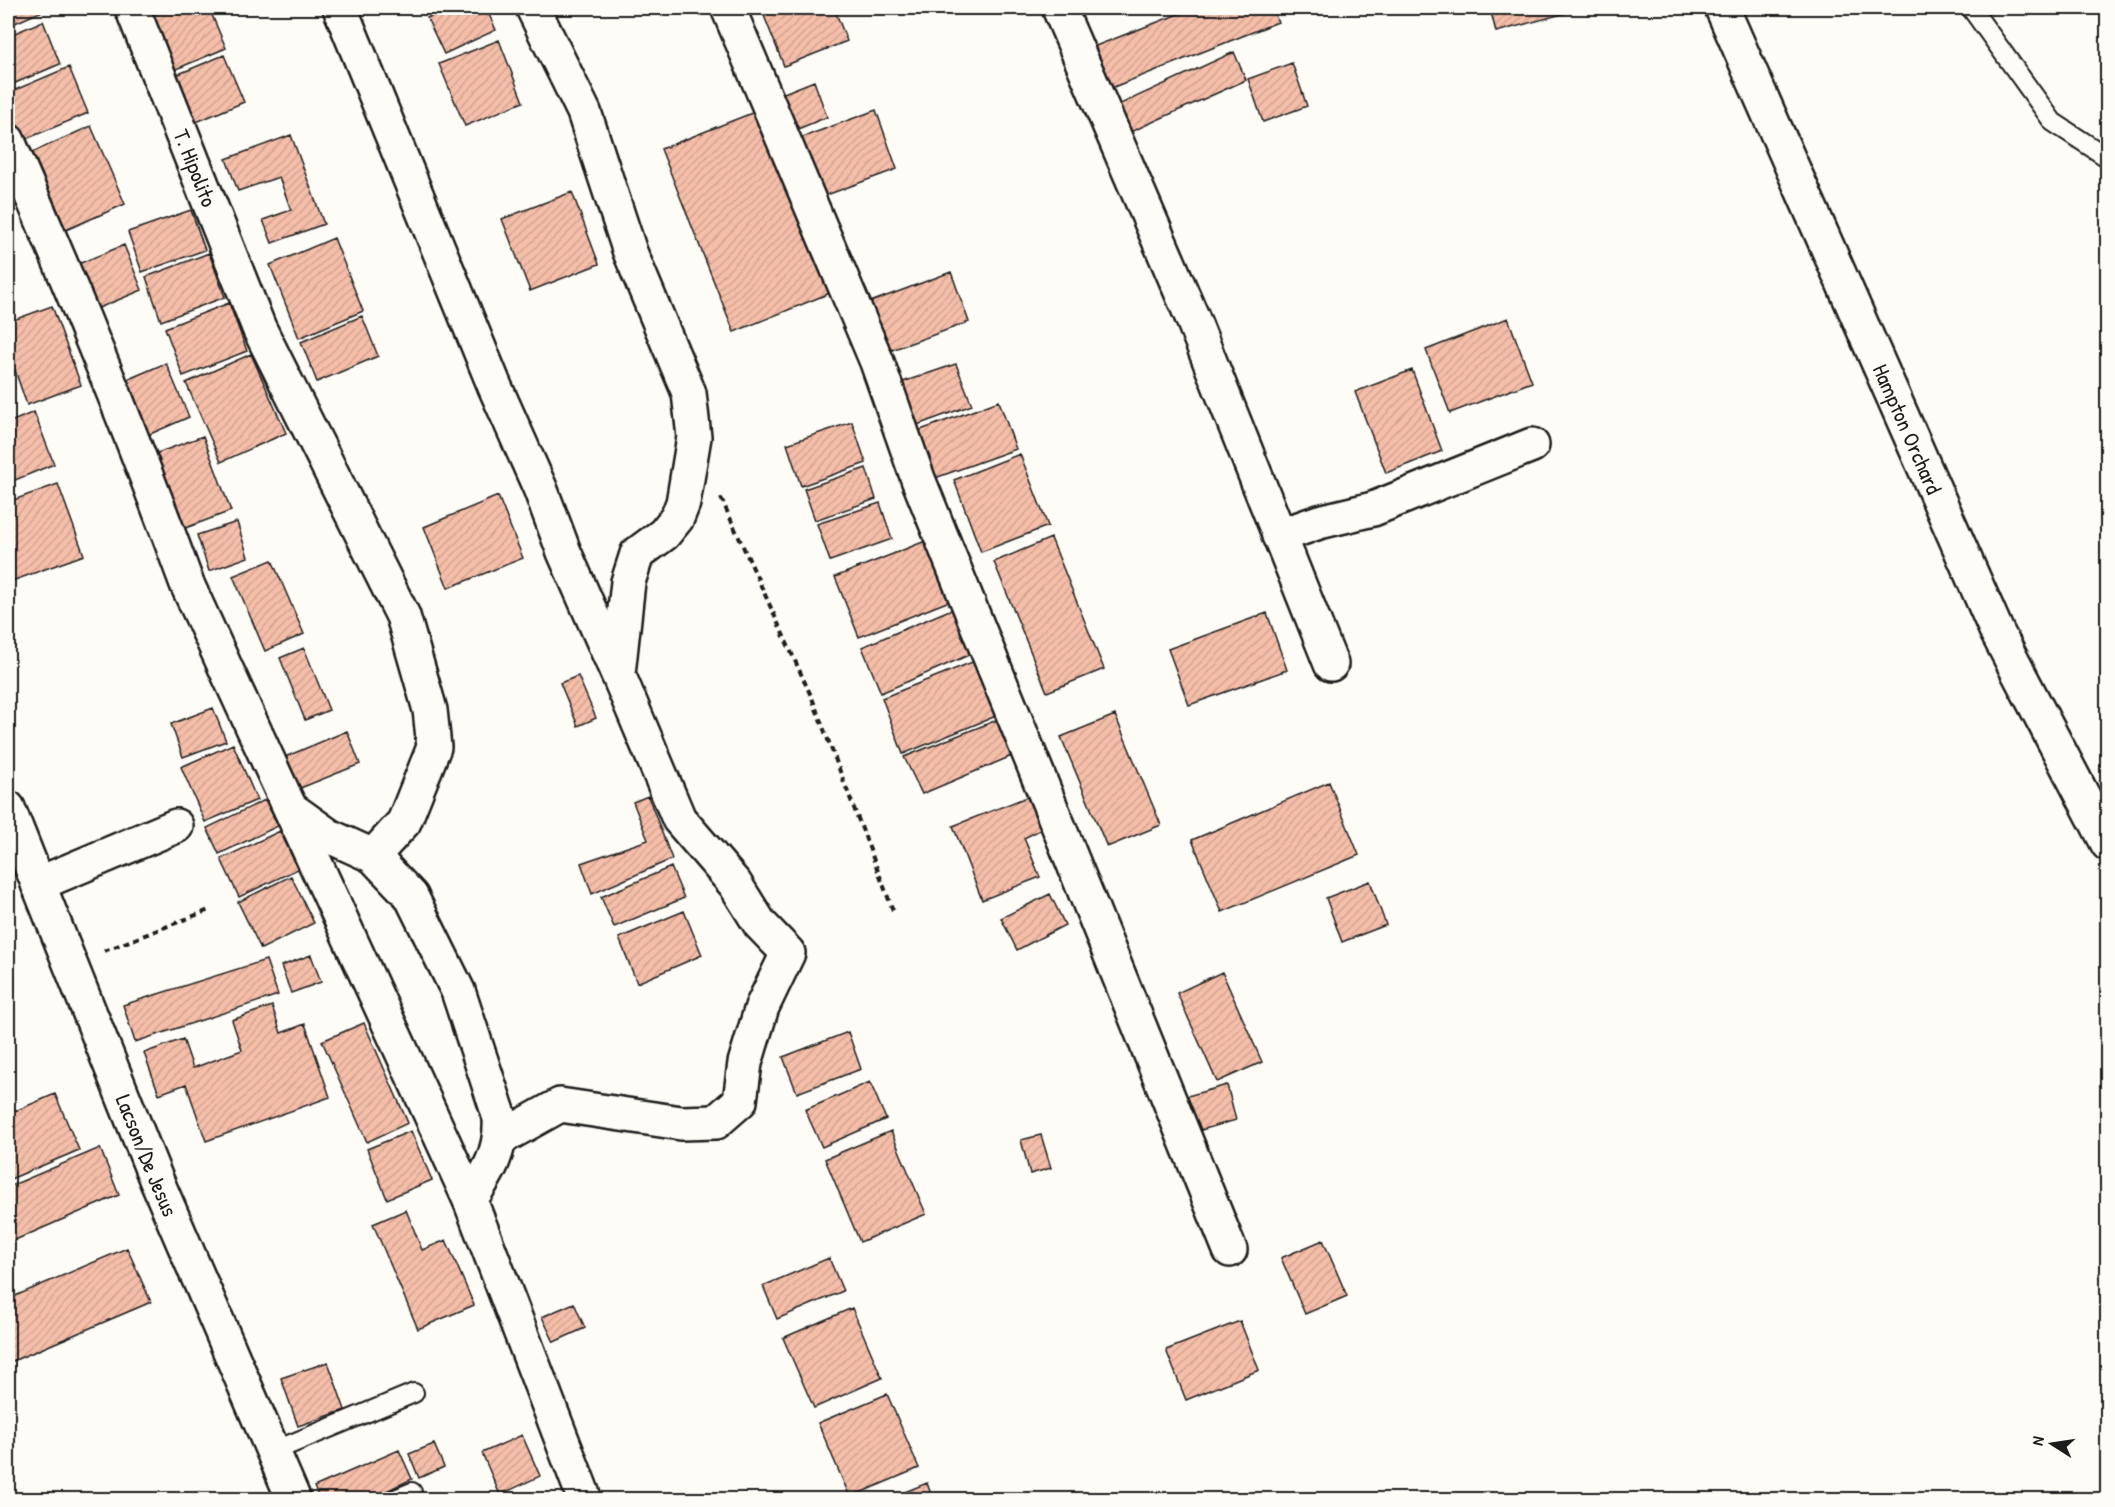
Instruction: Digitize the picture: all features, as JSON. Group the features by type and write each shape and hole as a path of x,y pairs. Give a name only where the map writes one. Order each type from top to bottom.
{"street":[{"name":"T. Hipolito","path":"132,8 260,328 403,616 430,710 434,747 404,822 374,855"},
{"path":"340,8 495,387 540,488 564,552 679,819 735,884 760,924 788,953 762,1007 746,1063 740,1101 716,1122 681,1123 560,1105 501,1138"},
{"path":"533,8 584,112 630,252 689,393 694,437 683,503 677,518 664,534 637,554 628,582 618,674"},
{"path":"728,8 877,362 918,479 1230,1250"},
{"path":"1059,8 1192,317 1330,664"},
{"name":"Hampton Orchard","path":"1722,8 1997,632 2108,844"},
{"path":"8,141 64,269 155,496 187,584 470,1200 585,1500"},
{"path":"1279,536 1318,522 1373,509 1532,445"},
{"name":"Lacson/De Jesus","path":"8,808 156,1179 294,1500"},
{"path":"292,810 329,836 374,855 411,896 458,991 500,1118 501,1138 489,1171 470,1200"},
{"path":"38,884 176,826"}],"lane":[{"path":"1971,8 2053,122 2108,159"},
{"path":"274,1451 414,1393"},
{"path":"393,1500 412,1492"}],"path":[{"path":"718,491 812,698 894,913"},
{"path":"69,964 209,910"}],"building":[{"path":"8,8 44,8 45,10 8,26"},
{"path":"166,8 209,8 226,48 162,75 139,19"},
{"path":"450,8 486,8 496,30 444,54 427,18"},
{"path":"761,8 834,8 847,41 784,66"},
{"path":"1194,8 1272,8 1278,22 1096,94 1080,52"},
{"path":"1490,8 1581,8 1581,9 1496,32"},
{"path":"43,21 60,64 8,86 8,36"},
{"path":"499,40 523,102 465,126 439,64"},
{"path":"1234,52 1246,80 1117,138 1105,111"},
{"path":"224,55 244,102 194,123 174,76"},
{"path":"1292,63 1307,106 1263,122 1248,79"},
{"path":"69,67 88,113 14,144 8,128 8,93"},
{"path":"814,81 827,117 788,133 774,97"},
{"path":"876,110 897,169 813,200 792,141"},
{"path":"757,111 830,293 734,332 661,149"},
{"path":"91,126 125,204 59,233 24,156"},
{"path":"291,135 324,224 272,243 263,220 291,210 279,177 238,191 226,159"},
{"path":"572,192 599,264 530,291 502,219"},
{"path":"191,210 205,250 142,272 128,232"},
{"path":"334,238 363,311 299,338 270,265"},
{"path":"124,245 142,290 89,312 71,267"},
{"path":"209,253 225,297 161,321 146,277"},
{"path":"951,272 969,322 875,356 857,307"},
{"path":"229,303 247,351 183,376 165,328"},
{"path":"52,306 81,385 27,405 8,350 8,322"},
{"path":"362,316 378,356 317,382 301,342"},
{"path":"1508,318 1532,382 1450,413 1426,350"},
{"path":"251,354 286,433 221,462 186,383"},
{"path":"166,363 189,417 148,435 124,381"},
{"path":"956,364 972,405 906,429 891,386"},
{"path":"1412,370 1442,451 1386,473 1355,392"},
{"path":"999,401 1016,449 935,478 918,431"},
{"path":"34,412 54,464 8,483 8,423"},
{"path":"852,422 866,463 801,486 787,444"},
{"path":"203,436 231,511 172,533 144,458"},
{"path":"1020,454 1048,526 981,552 954,480"},
{"path":"866,468 876,499 815,520 804,489"},
{"path":"58,484 84,555 12,581 8,570 8,502"},
{"path":"498,496 523,558 448,588 424,527"},
{"path":"880,503 892,539 830,561 817,524"},
{"path":"237,522 248,557 209,571 197,535"},
{"path":"1051,538 1104,669 1047,692 994,562"},
{"path":"928,540 952,600 859,637 835,577"},
{"path":"272,560 304,634 265,651 233,576"},
{"path":"952,609 971,654 881,693 862,647"},
{"path":"1267,613 1287,670 1189,705 1168,649"},
{"path":"304,648 329,710 305,720 280,658"},
{"path":"975,661 996,716 903,754 882,698"},
{"path":"578,676 596,718 578,726 560,683"},
{"path":"213,708 226,741 183,757 171,724"},
{"path":"1115,715 1161,825 1107,847 1061,737"},
{"path":"997,720 1014,755 922,794 904,757"},
{"path":"347,731 360,764 298,789 285,757"},
{"path":"233,744 257,800 205,822 181,767"},
{"path":"1329,782 1359,855 1222,912 1192,840"},
{"path":"648,796 672,859 592,894 581,863 648,840 633,802"},
{"path":"1027,797 1042,829 1024,838 1040,877 982,900 953,826"},
{"path":"265,800 278,826 219,854 207,828"},
{"path":"280,831 298,869 239,897 221,859"},
{"path":"671,867 684,898 614,927 601,897"},
{"path":"291,876 314,923 261,949 238,902"},
{"path":"1370,881 1386,925 1342,942 1326,898"},
{"path":"1050,894 1065,925 1017,950 1001,918"},
{"path":"684,911 702,955 637,983 619,938"},
{"path":"311,955 321,982 291,993 281,966"},
{"path":"266,960 278,995 135,1042 123,1005"},
{"path":"1222,972 1262,1062 1217,1082 1177,993"},
{"path":"272,1006 281,1033 305,1024 330,1097 206,1141 186,1084 159,1094 144,1053 183,1039 193,1068 242,1050 232,1020"},
{"path":"364,1023 408,1123 367,1142 322,1041"},
{"path":"848,1032 861,1069 797,1093 783,1057"},
{"path":"870,1082 886,1119 822,1147 805,1110"},
{"path":"1227,1085 1236,1120 1194,1132 1184,1097"},
{"path":"55,1094 79,1150 8,1180 8,1114"},
{"path":"411,1131 432,1180 387,1199 367,1149"},
{"path":"891,1131 926,1214 860,1242 825,1159"},
{"path":"1041,1135 1051,1168 1030,1174 1021,1140"},
{"path":"100,1148 119,1195 8,1243 8,1187"},
{"path":"406,1210 422,1250 446,1240 474,1305 418,1329 373,1224"},
{"path":"1323,1240 1347,1296 1305,1314 1281,1258"},
{"path":"127,1248 151,1302 8,1363 8,1299"},
{"path":"829,1258 843,1291 777,1319 763,1286"},
{"path":"574,1303 585,1328 554,1342 542,1317"},
{"path":"852,1308 882,1378 814,1408 783,1338"},
{"path":"1240,1321 1259,1370 1186,1400 1166,1350"},
{"path":"328,1362 345,1410 298,1426 281,1378"},
{"path":"887,1394 919,1468 850,1497 818,1423"},
{"path":"522,1435 540,1476 500,1495 482,1453"},
{"path":"434,1444 444,1467 419,1478 409,1454"},
{"path":"399,1450 412,1479 367,1500 320,1500 314,1487"},
{"path":"927,1483 933,1500 885,1500"}]}
